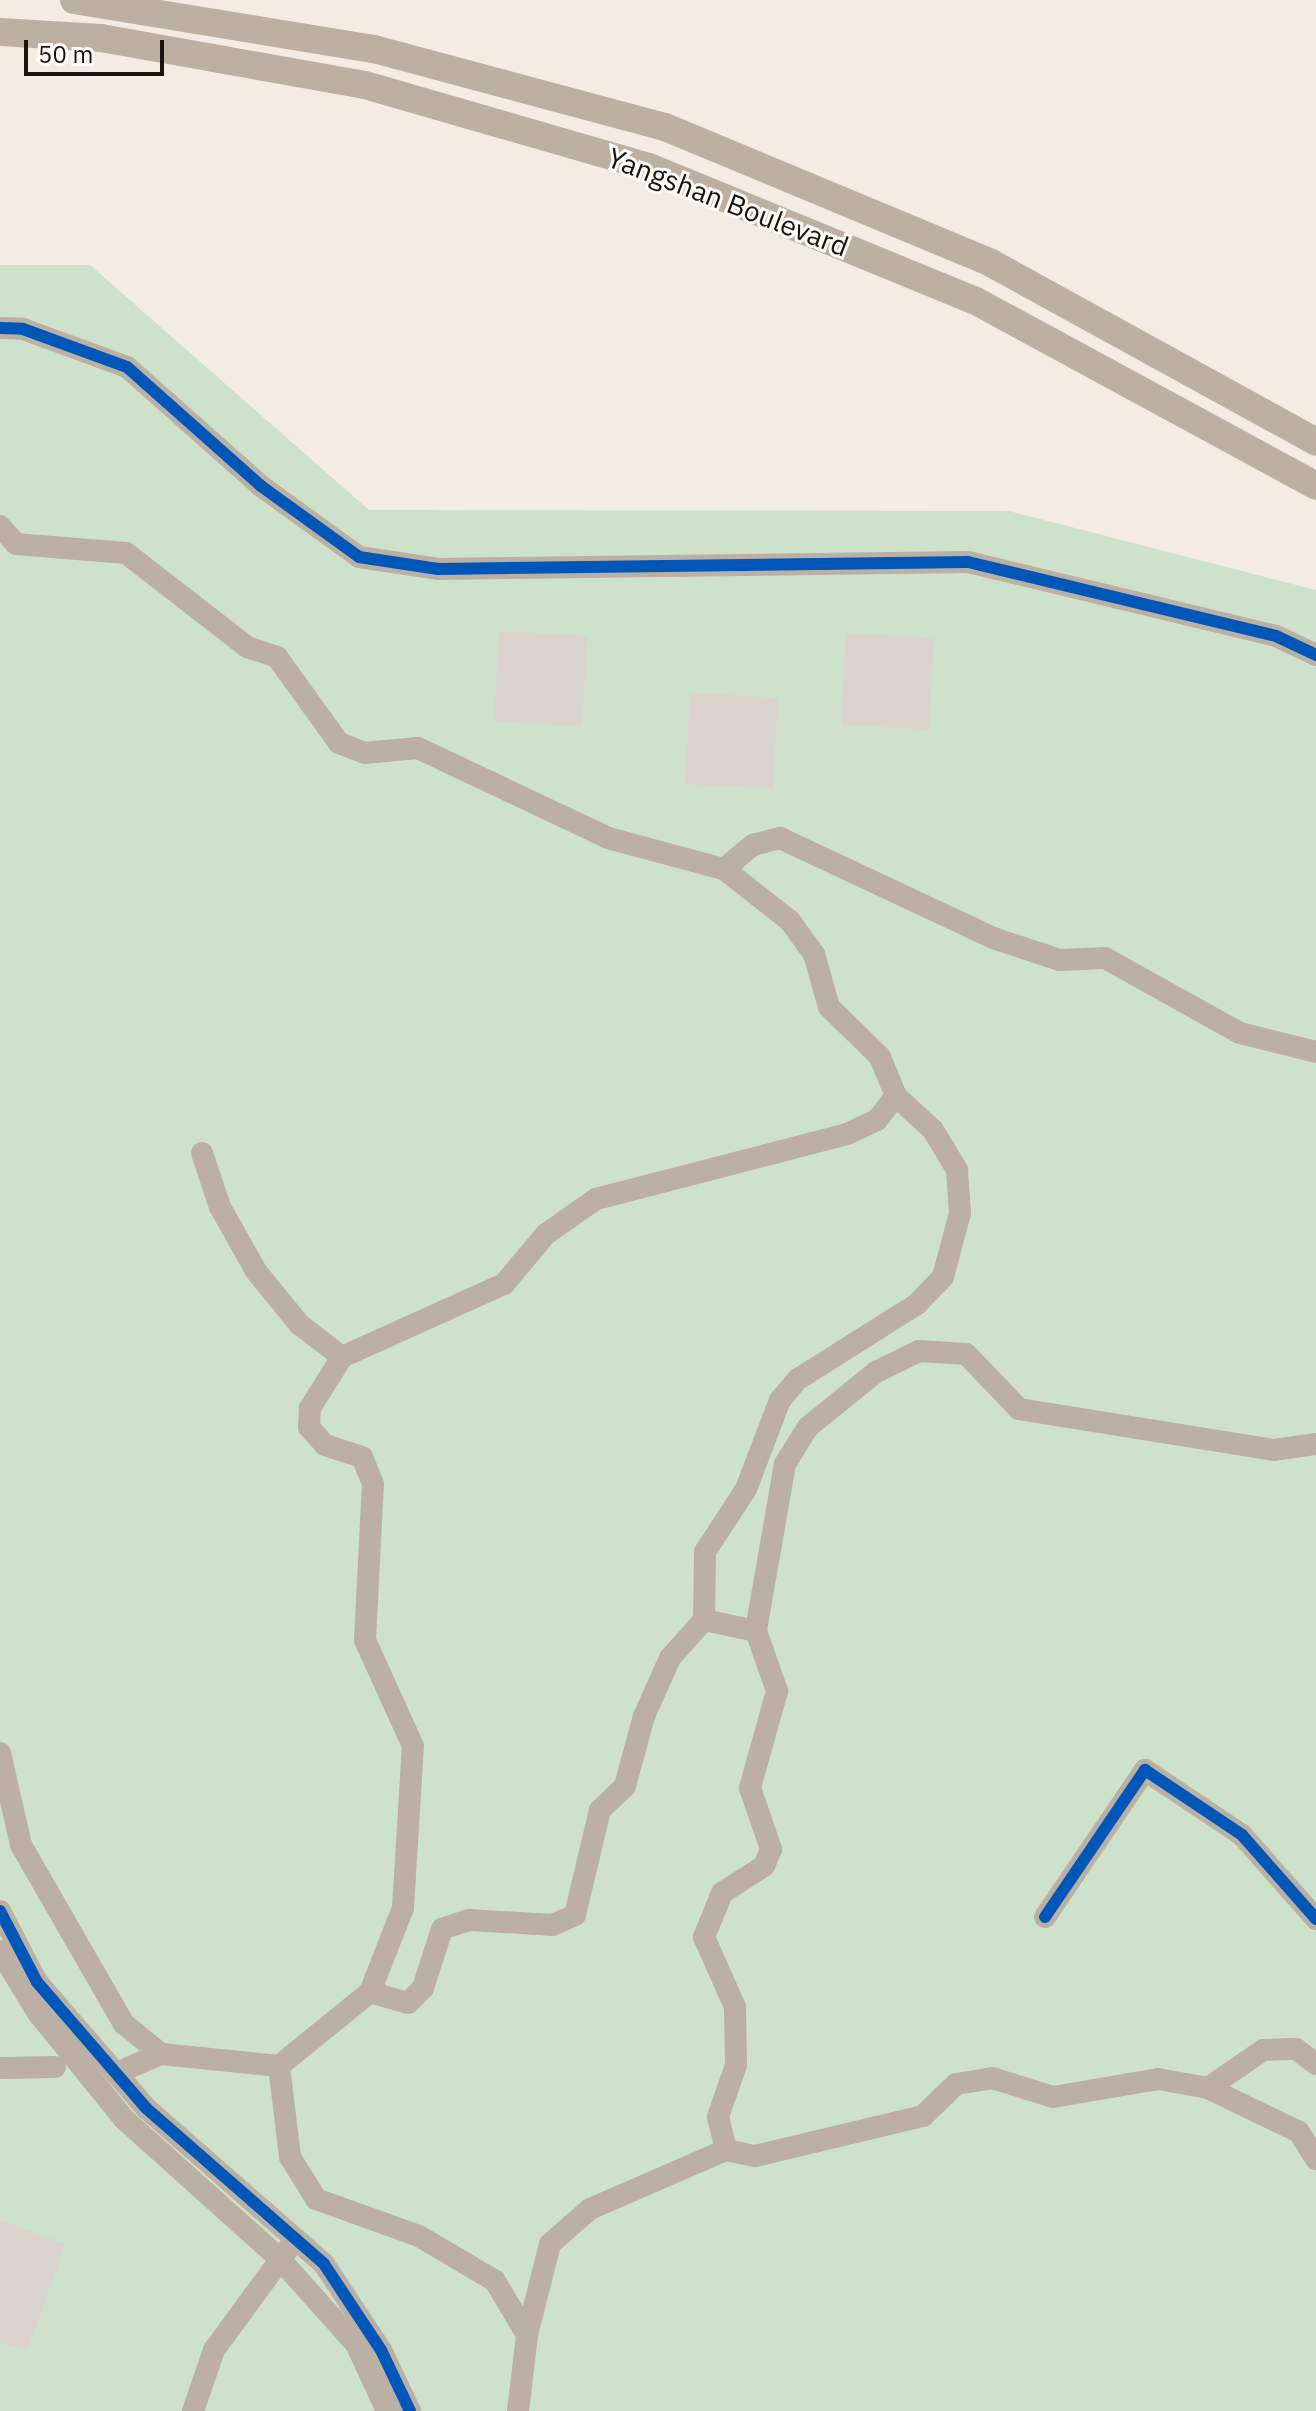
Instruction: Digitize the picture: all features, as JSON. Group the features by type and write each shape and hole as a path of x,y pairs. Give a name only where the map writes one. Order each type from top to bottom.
{"main road":[{"name":"Yangshan Boulevard","path":"74,0 374,49 665,127 991,263 1316,442"},
{"name":"Yangshan Boulevard","path":"0,32 101,38 365,85 649,167 974,300 1316,486"}],"street":[{"path":"0,328 127,367 261,486 359,557 438,569 968,562 1276,636 1316,655"},
{"path":"0,526 16,544 137,560 247,647 277,657 339,743 365,753 418,748 608,838 724,869 790,921 814,954 829,1007 880,1057 896,1096 933,1130 957,1170 960,1213 943,1277 917,1304 797,1380 780,1400 746,1489 705,1552 704,1620 670,1658 644,1716 625,1786 600,1810 575,1915 553,1925 469,1920 442,1929 423,1988 408,2003 370,1992"},
{"path":"724,869 753,845 780,838 996,939 1060,960 1105,958 1240,1033 1316,1052"},
{"path":"128,2068 161,2054 279,2066 370,1992 391,1955 403,1908 413,1746 365,1640 373,1484 362,1457 325,1445 309,1427 310,1408 342,1357 504,1284 546,1234 596,1199 847,1134 877,1120 896,1096"},
{"path":"202,1153 220,1207 256,1271 299,1324 342,1357"},
{"path":"726,2150 718,2117 736,2065 735,2007 704,1937 722,1893 764,1866 771,1849 750,1788 777,1691 756,1631 785,1464 808,1427 876,1372 919,1351 966,1354 1019,1409 1274,1450 1316,1444"},
{"path":"704,1620 756,1631"},
{"path":"0,1753 21,1845 96,1984 124,2024 161,2054"},
{"path":"1045,1917 1145,1770 1242,1835 1316,1919"},
{"path":"0,1911 37,1982 146,2108 324,2264 381,2350 410,2411"},
{"path":"0,1951 38,2013 124,2119 279,2258 356,2344 387,2411"},
{"path":"1208,2088 1263,2050 1296,2049 1316,2064"},
{"path":"279,2066 290,2157 316,2199 419,2236 495,2281 527,2335"},
{"path":"0,2068 55,2067"},
{"path":"518,2411 527,2335 550,2244 590,2209 726,2150 755,2156 923,2116 956,2084 992,2078 1053,2097 1158,2079 1208,2088 1299,2132 1316,2159"},
{"path":"193,2411 214,2350 279,2258 298,2240"}],"green space":[{"path":"0,265 90,265 369,510 1009,511 1316,590 1316,2411 0,2411"}],"building":[{"path":"499,631 587,636 582,726 494,722"},
{"path":"846,633 934,638 929,729 841,725"},
{"path":"690,693 778,698 773,788 685,784"},
{"path":"0,2220 66,2244 27,2351 0,2342"}],"cycle path":[{"path":"0,328 23,329 127,367 261,486 359,557 438,569 968,562 1276,636 1316,655"},
{"path":"1045,1917 1145,1770 1242,1835 1316,1919"},
{"path":"0,1911 37,1982 146,2108 324,2264 381,2350 410,2411"}]}
